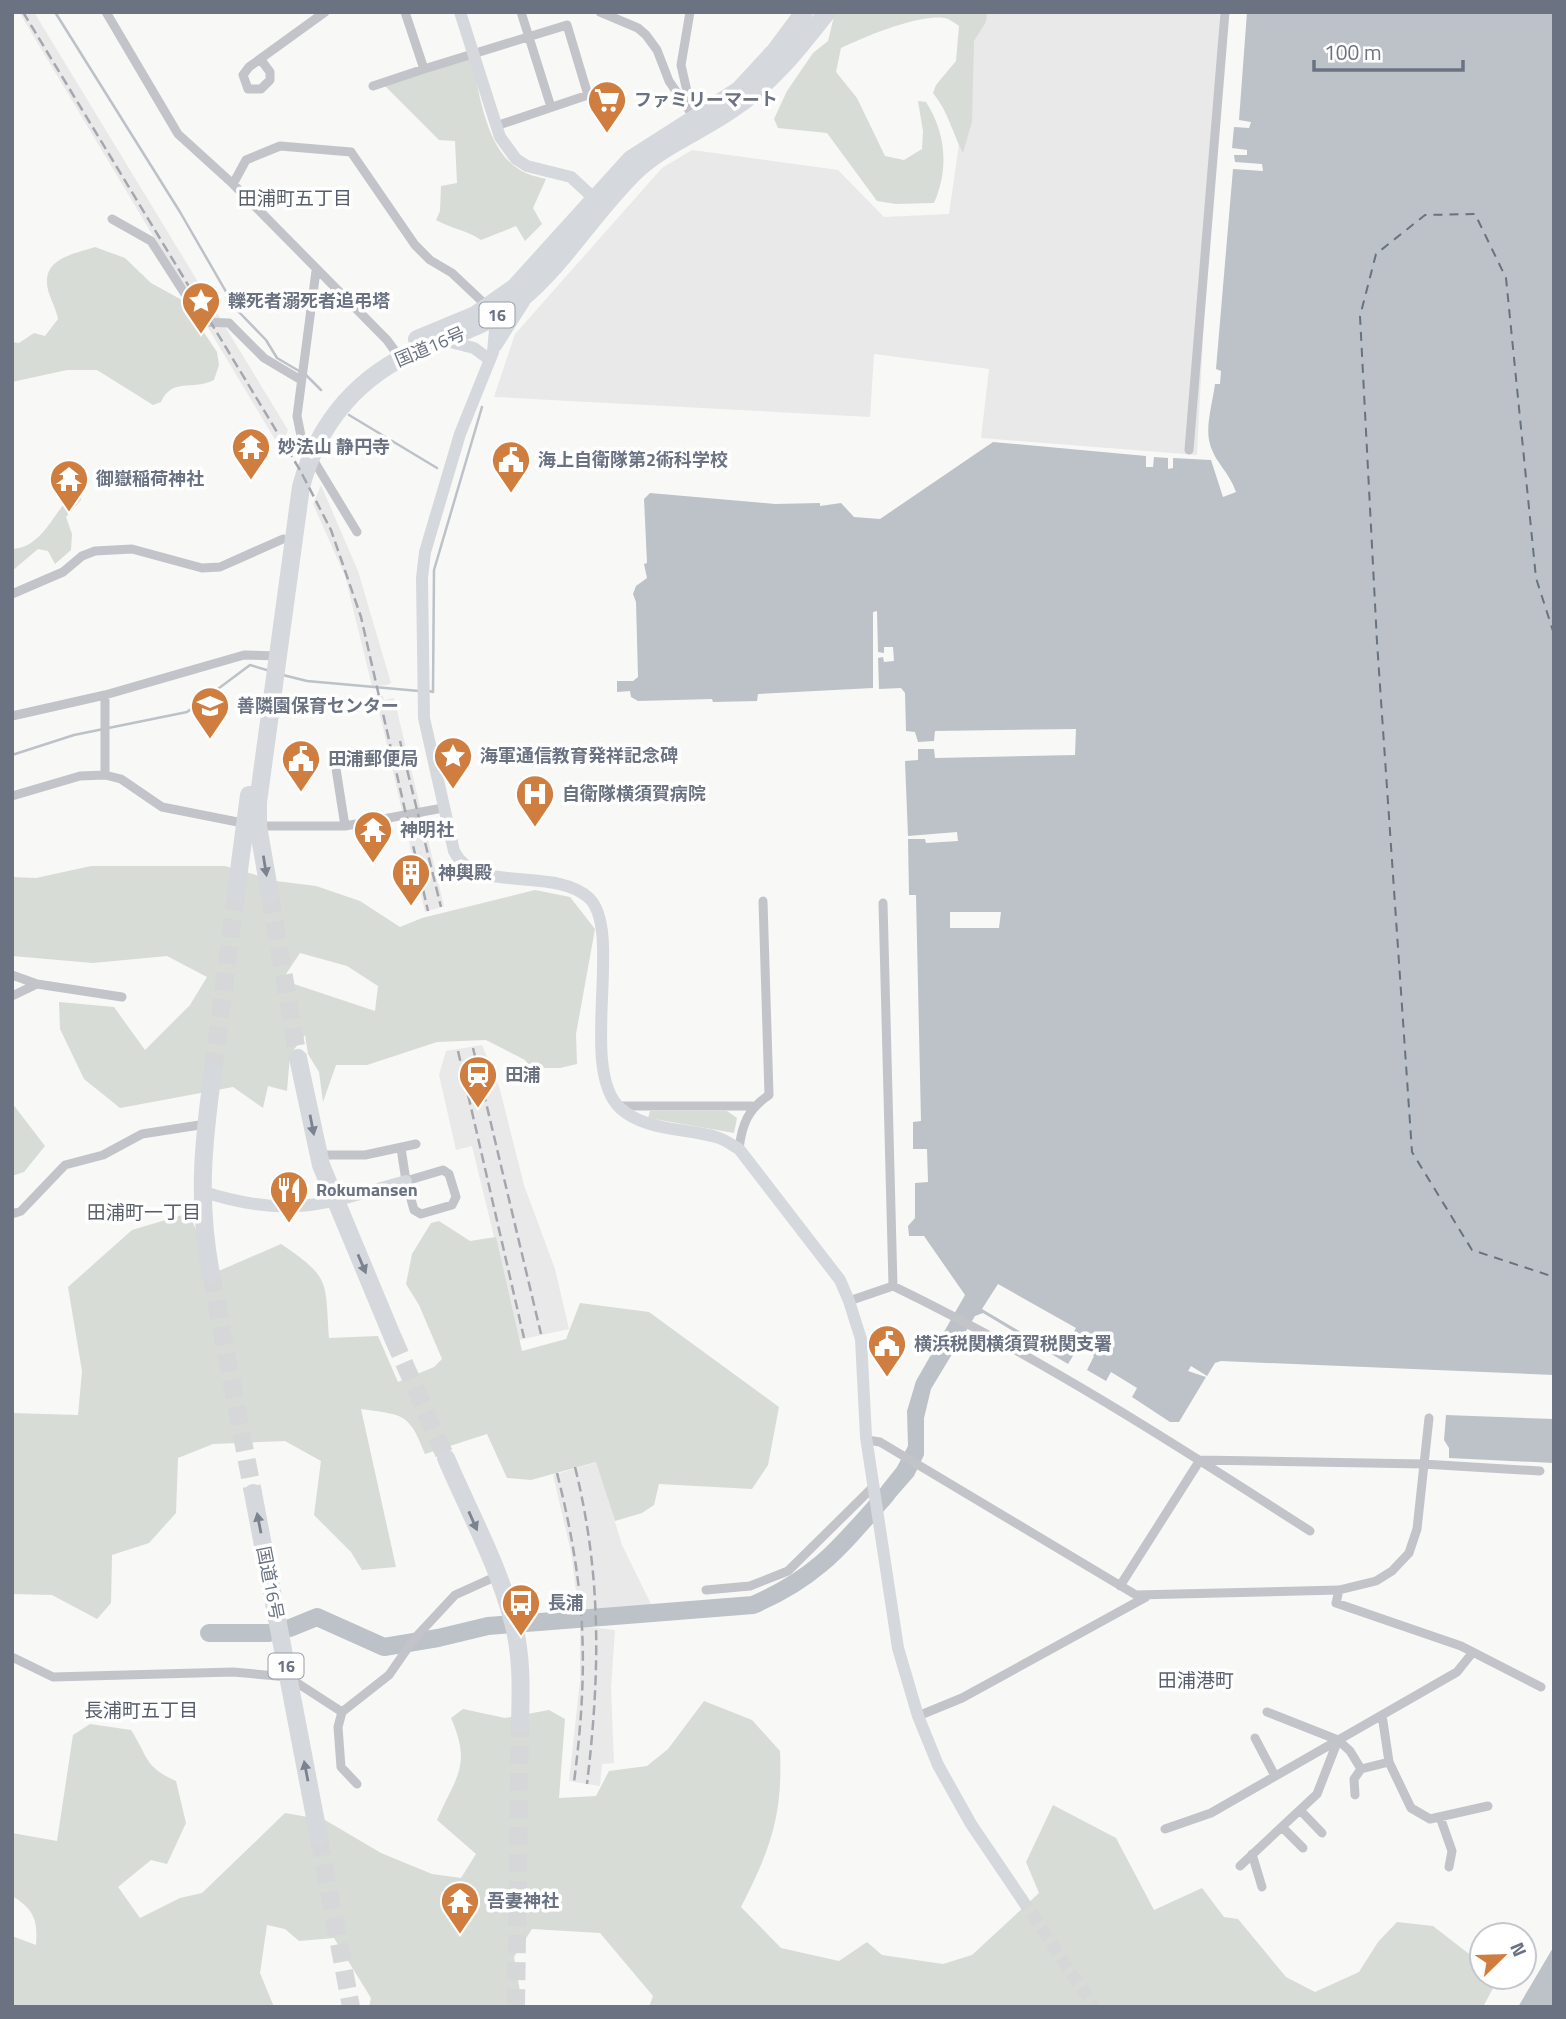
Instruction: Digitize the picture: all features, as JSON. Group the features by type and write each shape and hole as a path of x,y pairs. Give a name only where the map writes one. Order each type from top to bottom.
{"highway":[{"name":"国道16号","path":"789,47 804,12"},
{"name":"国道16号","path":"397,354 444,341 538,282 631,159 727,99 827,12"},
{"name":"国道16号","path":"236,893 258,802 290,486 333,398 349,380 397,354 491,312 599,202"},
{"name":"国道16号","path":"272,664 307,451"},
{"name":"国道16号","path":"252,825 270,895"},
{"path":"298,1059 318,1155 393,1338"},
{"path":"211,1274 203,1230 201,1191 213,1071"},
{"path":"446,1458 498,1576 514,1625 522,1680 520,1724"},
{"name":"国道16号","path":"253,1493 319,1838"}],"street":[{"path":"106,12 178,134 233,184 397,354"},
{"path":"261,60 325,12"},
{"path":"405,12 424,69"},
{"path":"460,12 496,126 507,151 527,166 571,177 599,202"},
{"path":"522,12 551,107"},
{"path":"600,12 631,25 646,35 657,50 669,81 695,119"},
{"path":"690,12 681,65 695,119"},
{"path":"1189,450 1225,12"},
{"path":"373,86 567,25 588,95 496,126"},
{"path":"233,184 246,160 280,146 351,152 415,245 430,260 452,273 491,312 491,356"},
{"path":"112,219 151,241 203,322 229,323 264,358 301,380"},
{"path":"316,271 297,416 307,451 357,532"},
{"path":"538,282 491,356 460,434 425,552 422,578 424,718 454,851 465,866 475,872 565,886 589,898 597,908 601,921 602,1073 618,1106 633,1118 718,1137 739,1149 774,1198 840,1280 861,1339 867,1440 898,1648 918,1716 953,1794 1021,1898"},
{"path":"444,341 458,342 491,356"},
{"path":"12,594 63,572 82,556 95,551 132,549 202,568 220,567 283,540"},
{"path":"12,716 106,695 244,655 272,664"},
{"path":"105,775 106,695"},
{"path":"345,826 334,756 362,754"},
{"path":"12,796 80,776 105,775 121,779 162,807 252,825 345,826 443,808"},
{"path":"618,1106 752,1106 769,1096 763,901"},
{"path":"883,903 893,1286"},
{"path":"12,975 37,984 122,997"},
{"path":"12,996 37,984"},
{"path":"739,1149 741,1129 752,1106"},
{"path":"12,1214 21,1211 65,1165 103,1155 142,1134 206,1124"},
{"path":"318,1155 346,1157 416,1144"},
{"path":"201,1191 283,1209 335,1201 406,1181 443,1170 449,1174 456,1197 452,1205 421,1214 414,1210 406,1181 401,1148"},
{"path":"849,1301 893,1286 952,1315 1200,1460 1310,1531"},
{"path":"867,1440 880,1442 1136,1595 1339,1590 1376,1581 1392,1572 1409,1553 1417,1529 1429,1418"},
{"path":"1200,1460 1423,1464 1540,1471"},
{"path":"1120,1586 1200,1460"},
{"path":"706,1590 750,1586 788,1571 873,1490"},
{"path":"356,1784 341,1768 338,1727 342,1712 389,1675 414,1639 455,1595 498,1576"},
{"path":"1339,1590 1336,1604 1473,1652 1541,1687"},
{"path":"918,1716 962,1698 1148,1596"},
{"path":"1165,1829 1211,1813 1338,1741 1457,1672 1473,1652"},
{"path":"12,1657 53,1677 233,1672 288,1677 314,1690 342,1712"},
{"path":"1267,1712 1338,1741 1350,1751 1361,1769"},
{"path":"1382,1715 1389,1762 1411,1808 1430,1819 1488,1806"},
{"path":"1255,1738 1275,1776"},
{"path":"1240,1866 1317,1794 1338,1741"},
{"path":"1355,1795 1354,1779 1361,1769 1389,1762"},
{"path":"1300,1810 1322,1833"},
{"path":"1440,1817 1452,1852 1449,1867"},
{"path":"1282,1827 1303,1848"},
{"path":"1252,1854 1262,1887"}],"shaded area":[{"path":"19,12 34,12 288,430 280,448"},
{"path":"835,12 987,12 986,22 974,41 972,122 963,153 946,114 933,93 936,85 956,61 959,26 946,18 921,19 841,48 836,72 857,98 885,156 904,160 922,149 923,131 918,101 926,102 938,126 943,151 942,177 934,203 896,204 877,201 827,133 778,128 774,119 787,91 813,53 828,41"},
{"path":"978,12 1220,12 1197,455 981,438 989,369 874,354 870,417 494,397 515,334 662,168 692,150 838,170 884,217 949,214"},
{"path":"1247,12 1554,12 1554,1375 1221,1361 1215,1363 1207,1376 1191,1366 1188,1371 1206,1377 1179,1422 1170,1422 1132,1397 1137,1388 1111,1372 1106,1381 1087,1370 1094,1356 1079,1346 1068,1364 983,1313 975,1316 931,1389 924,1418 924,1455 914,1476 886,1508 881,1487 897,1467 908,1446 907,1411 916,1381 965,1295 924,1236 909,1236 908,1226 915,1218 915,1183 928,1182 927,1149 913,1149 913,1122 921,1121 916,895 909,895 908,839 925,839 926,843 958,841 957,832 908,836 905,761 918,760 918,749 934,749 935,758 1075,755 1076,729 935,731 934,741 918,742 915,732 906,731 905,693 901,688 879,689 878,658 883,657 884,662 894,661 893,647 884,647 884,653 878,652 877,611 873,612 873,688 758,694 757,701 713,702 712,699 638,701 631,697 630,691 617,692 617,681 633,681 638,677 636,602 633,594 636,586 647,578 644,564 647,563 644,499 650,493 775,504 820,503 820,506 841,503 854,517 880,519 993,442 1146,456 1146,467 1153,467 1154,457 1168,458 1168,469 1173,468 1173,458 1211,460 1223,497 1236,492 1214,454 1208,434 1215,384 1220,384 1221,371 1216,369 1233,169 1263,171 1262,164 1235,162 1234,155 1247,155 1247,150 1232,148 1234,127 1249,128 1251,122 1239,120","holes":["950,912 1001,912 999,928 950,928","998,1284 1076,1328 1060,1355 982,1309"]},
{"path":"471,57 481,103 491,135 499,149 508,161 520,170 546,179 533,208 542,224 525,241 516,226 481,240 436,220 440,211 441,186 457,183 455,141 439,140 385,86"},
{"path":"95,247 125,258 151,283 182,300 217,352 219,365 214,380 177,387 166,394 161,402 153,405 97,370 67,370 12,382 12,342 19,343 34,333 45,336 58,319 47,285 52,266 65,257"},
{"path":"321,485 358,571 391,683 387,685 372,686 345,576 313,504"},
{"path":"81,492 81,500 66,517 72,534 71,550 55,564 48,551 38,549 12,571 12,549 32,542 47,528 73,493"},
{"path":"383,696 384,700 394,698 444,906 425,912 376,697"},
{"path":"91,866 225,866 276,881 316,886 360,901 400,927 422,918 535,890 570,897 595,929 576,1034 577,1064 560,1068 531,1068 525,1060 486,1040 437,1042 367,1065 336,1065 323,1102 319,1072 308,1054 305,1035 290,1055 287,1091 268,1086 263,1108 233,1087 120,1108 84,1079 60,1029 59,1002 114,1007 145,1050 190,1005 207,977 167,956 93,963 12,956 12,877 36,878","holes":["300,953 347,966 378,986 375,1011 282,980"]},
{"path":"482,1045 499,1086 524,1185 555,1269 569,1329 519,1340 472,1146 456,1150 439,1075 446,1051"},
{"path":"12,1103 45,1146 24,1172 12,1176"},
{"path":"650,1111 727,1111 737,1118 734,1133 648,1118"},
{"path":"189,1213 214,1273 281,1244 297,1255 317,1273 322,1282 327,1304 329,1338 378,1336 398,1382 434,1367 442,1359 419,1305 406,1284 412,1254 431,1223 439,1221 470,1241 496,1237 522,1351 566,1339 580,1303 649,1312 779,1407 768,1465 752,1489 659,1484 654,1505 642,1513 615,1521 596,1462 531,1480 507,1478 487,1434 425,1454 414,1430 403,1418 361,1409 396,1567 362,1570 351,1552 314,1515 321,1461 285,1441 213,1444 178,1458 176,1513 149,1543 112,1555 111,1603 97,1619 52,1595 12,1594 12,1413 78,1415 82,1371 68,1287 132,1230"},
{"path":"1446,1415 1554,1419 1554,1463 1449,1458 1449,1448 1444,1440"},
{"path":"597,1462 622,1545 651,1604 637,1611 579,1615 571,1552 553,1475"},
{"path":"580,1626 615,1630 611,1688 614,1763 602,1764 600,1786 569,1781 580,1680"},
{"path":"704,1701 752,1720 780,1751 777,1814 767,1850 741,1907 781,1948 839,1961 867,1942 882,1955 943,1964 972,1955 1039,1893 1026,1862 1053,1805 1116,1838 1154,1910 1202,1888 1224,1917 1238,1919 1286,1977 1315,1992 1359,1972 1378,1942 1397,1922 1433,1926 1468,1953 1468,1991 1492,1991 1483,2007 649,2007 653,1996 600,1933 532,1929 514,1957 521,1997 503,2007 369,2007 371,1998 334,1938 299,1941 285,1929 267,1925 260,1973 274,2007 12,2007 12,1936 36,1945 36,1936 35,1922 30,1911 12,1896 12,1833 57,1841 73,1735 90,1724 131,1730 152,1766 176,1781 186,1823 167,1864 151,1860 118,1887 140,1918 180,1898 202,1893 285,1813 325,1820 381,1853 432,1874 461,1878 476,1854 437,1820 459,1770 460,1748 451,1718 463,1709 505,1718 549,1710 565,1719 559,1798 596,1796 609,1771 647,1766 668,1749"},
{"path":"1554,1946 1554,2007 1518,2007 1527,1991 1538,1991 1538,1973"}],"waterway":[{"path":"55,12 180,212 236,309 266,340 277,358 299,371"},
{"path":"305,374 321,390"},
{"path":"429,691 433,692 434,570 482,407"},
{"path":"349,415 437,468"},
{"path":"12,755 74,735 187,712 250,665 270,671"},
{"path":"283,675 307,681 419,691"},
{"path":"290,1628 317,1617 384,1647 488,1626 753,1605 795,1583 827,1559 886,1495"},
{"path":"209,1633 269,1633"}],"ferry route":[{"path":"1554,634 1536,578 1506,278 1475,214 1425,215 1376,254 1360,316 1377,642 1412,1152 1472,1250 1554,1277"}],"tunnel":[{"path":"213,1071 236,893"},
{"path":"270,895 298,1058"},
{"path":"211,1274 253,1493"},
{"path":"393,1338 446,1458"},
{"path":"516,2007 520,1724"},
{"path":"319,1838 351,2007"},
{"path":"1021,1898 1094,2007"}],"railway":[{"path":"23,12 300,470 331,530 361,617 428,911"},
{"path":"400,741 441,907"},
{"path":"473,1048 541,1334"},
{"path":"458,1051 524,1338"},
{"path":"575,1467 590,1547 596,1625 594,1703 587,1784"},
{"path":"557,1473 574,1553 582,1627 582,1701 574,1782"}],"place":[{"name":"ファミリーマート","path":"607,134"},
{"name":"轢死者溺死者追弔塔","path":"201,335"},
{"name":"妙法山 静円寺","path":"251,481"},
{"name":"海上自衛隊第2術科学校","path":"511,494"},
{"name":"御嶽稲荷神社","path":"69,513"},
{"name":"善隣園保育センター","path":"210,740"},
{"name":"海軍通信教育発祥記念碑","path":"453,790"},
{"name":"田浦郵便局","path":"301,793"},
{"name":"自衛隊横須賀病院","path":"535,828"},
{"name":"神明社","path":"373,864"},
{"name":"神輿殿","path":"411,907"},
{"name":"田浦","path":"478,1109"},
{"name":"Rokumansen","path":"289,1224"},
{"name":"横浜税関横須賀税関支署","path":"887,1378"},
{"name":"長浦","path":"521,1637"},
{"name":"吾妻神社","path":"460,1935"}],"district":[{"name":"田浦町五丁目","path":"295,198"},
{"name":"田浦町一丁目","path":"144,1212"},
{"name":"田浦港町","path":"1196,1680"},
{"name":"長浦町五丁目","path":"141,1710"}]}
